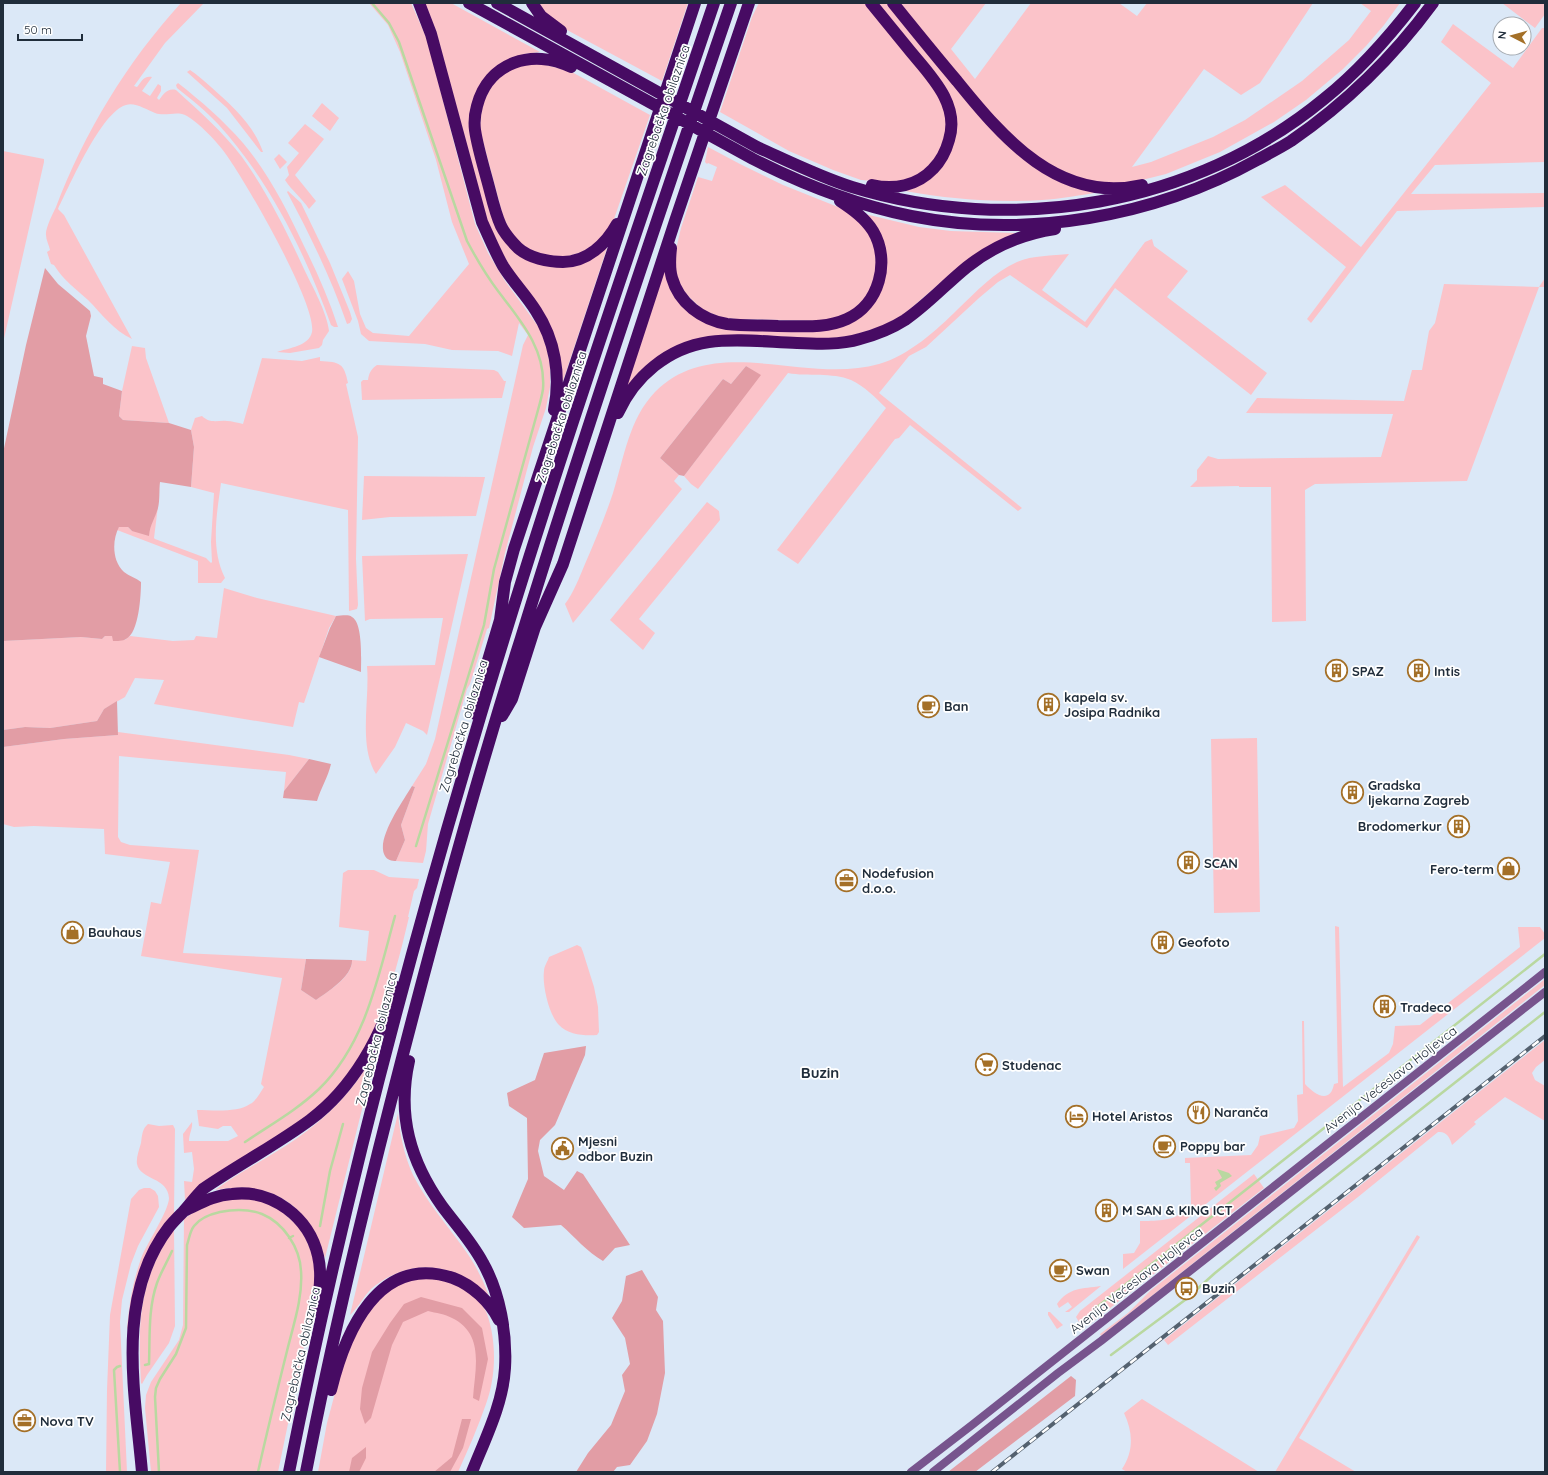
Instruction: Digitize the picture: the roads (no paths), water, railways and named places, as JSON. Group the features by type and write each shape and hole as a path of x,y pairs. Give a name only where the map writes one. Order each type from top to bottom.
{"highway":[{"path":"419,3 431,34 482,222 504,267 536,311 547,331 553,350 556,365 555,406 545,454"},
{"path":"469,3 753,159 820,190 867,206 913,216 976,224 1019,224 1067,221 1131,209 1178,196 1219,179 1289,142 1340,103 1370,77 1415,28 1433,3"},
{"path":"497,3 757,147 825,177 851,187 912,202 970,209 1017,210 1066,207 1117,198 1157,188 1209,169 1288,126 1323,100 1373,53 1415,3"},
{"path":"532,3 541,16 548,22 559,30 604,54 617,70"},
{"path":"690,19 692,3"},
{"path":"474,738 477,700 500,620 508,571 545,454 695,3"},
{"name":"Zagrebačka obilaznica","path":"289,1472 348,1207 431,885 474,738 582,397 714,3"},
{"path":"306,1472 367,1195 423,975 456,856 520,639 628,306 731,3"},
{"path":"495,722 512,699 535,627 563,564 675,221 749,3"},
{"path":"738,37 754,3"},
{"path":"825,177 847,178 865,184 887,188 913,183 922,179 936,165 947,147 950,136 951,114 942,91 871,3"},
{"path":"893,3 991,122 1036,163 1060,176 1086,185 1122,188 1140,185 1193,169 1209,169"},
{"path":"613,82 597,81 560,62 545,58 528,58 519,60 498,72 490,80 480,95 476,114 475,130 485,172 501,225 509,239 519,249 530,255 554,262 577,260 598,249 606,240 616,224 630,186 637,178"},
{"path":"675,221 670,258 672,278 683,298 698,313 715,321 727,324 812,327 832,325 855,315 873,295 881,272 881,255 877,238 868,224 853,210 820,190"},
{"path":"589,482 598,472 614,422 621,406 631,391 652,367 676,352 699,345 720,342 824,344 860,340 903,321 966,268 999,246 1011,240 1040,231 1115,220 1131,209"},
{"path":"142,1472 135,1396 133,1334 136,1302 148,1264 161,1238 173,1222 203,1189 311,1119 328,1104 348,1082 364,1059 385,1019 404,959 418,934"},
{"path":"423,975 422,1005 405,1085 404,1112 409,1141 414,1157 427,1182 483,1262 497,1295 505,1346 505,1369 502,1390 496,1411 472,1472"},
{"path":"183,1211 211,1198 239,1193 258,1195 268,1198 288,1209 299,1219 309,1234 318,1257 320,1283 318,1301 298,1400 300,1420"},
{"path":"311,1447 322,1428 339,1360 346,1341 355,1324 374,1297 393,1283 404,1278 424,1274 440,1275 456,1280 472,1288 484,1299 497,1317 502,1329"}],"main road":[{"name":"Avenija Većeslava Holjevca","path":"911,1472 1545,972"},
{"name":"Avenija Većeslava Holjevca","path":"933,1472 1545,992"}],"waterway":[{"path":"372,3 389,23 399,42 467,241 489,279 523,324 530,336 536,348 543,374 542,397 494,569 484,625 416,846"},
{"path":"245,1142 293,1111 311,1097 335,1071 348,1051 368,1008 383,962 395,916"},
{"path":"1097,1307 1545,954"},
{"path":"1111,1355 1185,1300 1215,1273 1294,1209 1545,1012"},
{"path":"320,1226 330,1171 343,1124"},
{"path":"159,1472 155,1397 156,1388 176,1354 186,1328 187,1245 196,1223 209,1215 236,1210 257,1212 277,1223 284,1230 294,1245 298,1254 301,1271 297,1312 258,1472"},
{"path":"289,1238 293,1236"},
{"path":"149,1364 150,1323 154,1293 162,1271 172,1251"},
{"path":"145,1365 149,1364"},
{"path":"120,1366 114,1370 120,1472"}],"railway":[{"path":"992,1472 1545,1036"}],"place":[{"name":"SPAZ","path":"1337,671"},
{"name":"Intis","path":"1418,671"},
{"name":"kapela sv. Josipa Radnika","path":"1049,704"},
{"name":"Ban","path":"928,706"},
{"name":"Gradska ljekarna Zagreb","path":"1352,792"},
{"name":"Brodomerkur","path":"1458,826"},
{"name":"SCAN","path":"1189,863"},
{"name":"Fero-term","path":"1509,869"},
{"name":"Nodefusion d.o.o.","path":"846,880"},
{"name":"Bauhaus","path":"72,932"},
{"name":"Geofoto","path":"1162,942"},
{"name":"Tradeco","path":"1385,1007"},
{"name":"Studenac","path":"987,1065"},
{"name":"Naranča","path":"1198,1112"},
{"name":"Hotel Aristos","path":"1077,1116"},
{"name":"Poppy bar","path":"1165,1146"},
{"name":"Mjesni odbor Buzin","path":"563,1148"},
{"name":"M SAN & KING ICT","path":"1107,1210"},
{"name":"Swan","path":"1060,1270"},
{"name":"Buzin","path":"1187,1288"},
{"name":"Nova TV","path":"24,1421"}],"district":[{"name":"Buzin","path":"820,1073"}]}
